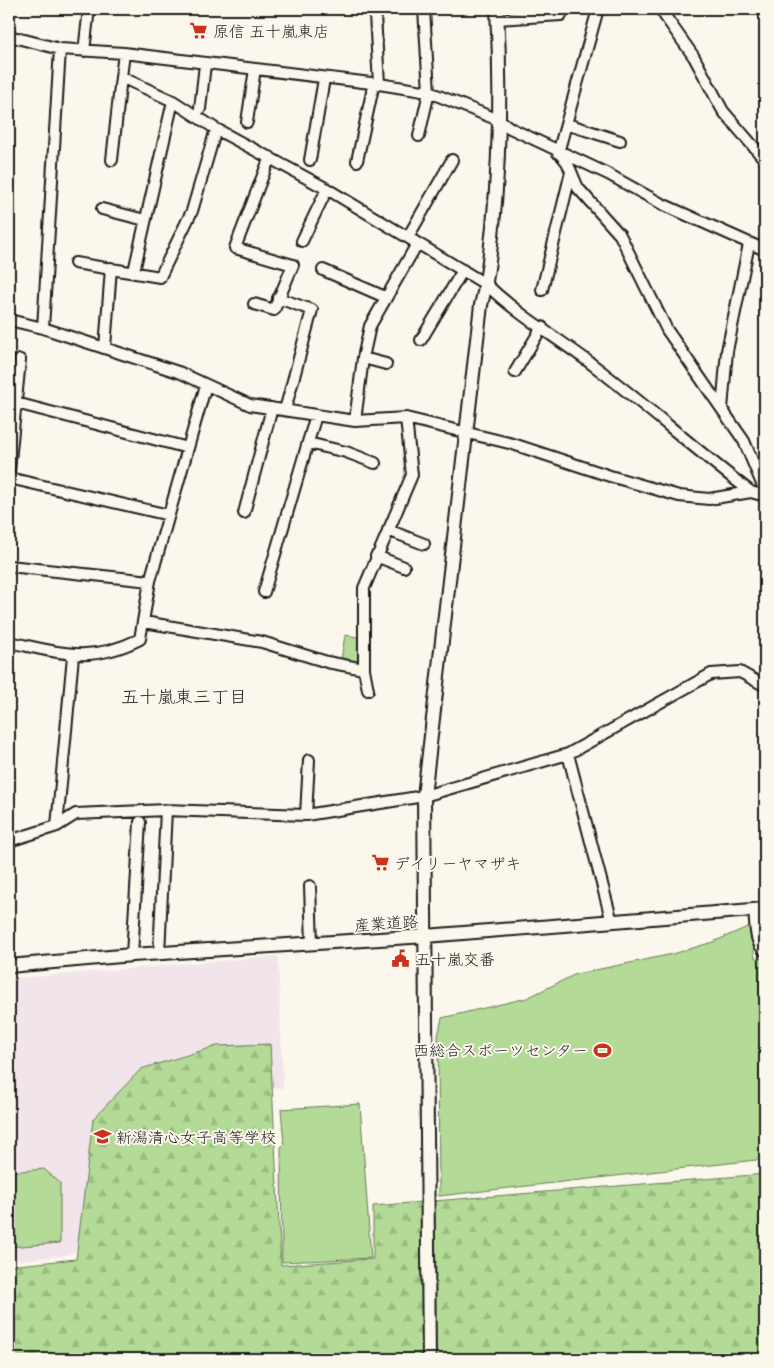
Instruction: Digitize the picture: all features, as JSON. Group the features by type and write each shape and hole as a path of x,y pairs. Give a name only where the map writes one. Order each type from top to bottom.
{"street":[{"path":"84,50 89,9"},
{"path":"419,136 428,92 424,9"},
{"path":"558,153 598,9"},
{"path":"660,9 694,57 723,111 765,160"},
{"path":"429,1359 424,796 468,433 481,305 487,285 497,188 500,121 497,14 561,15"},
{"path":"357,161 377,84 375,15"},
{"path":"9,36 60,49 124,53 428,92 500,121 558,153 608,174 662,204 765,250"},
{"path":"43,328 60,49"},
{"path":"112,160 124,53"},
{"path":"200,109 205,64"},
{"path":"247,122 256,69"},
{"path":"121,77 173,101 216,129 327,189 417,244 464,270 487,285 507,305 542,327 662,418 701,455 751,492 765,496"},
{"path":"310,160 324,79"},
{"path":"134,271 173,101"},
{"path":"567,124 620,141"},
{"path":"75,263 160,276 192,212 216,129"},
{"path":"558,153 567,162 578,188 620,235 667,330 744,441 765,491"},
{"path":"254,304 274,310 293,266 235,248 270,157"},
{"path":"408,237 452,160"},
{"path":"542,290 570,172"},
{"path":"302,241 327,189"},
{"path":"102,209 145,220"},
{"path":"355,420 363,358 370,326 417,244"},
{"path":"722,409 728,343 749,244"},
{"path":"105,348 111,268"},
{"path":"323,270 385,297"},
{"path":"421,340 464,270"},
{"path":"278,298 312,310 285,410"},
{"path":"9,320 43,328 181,373 250,405 355,420 406,418 513,444 610,476 679,496 709,499 751,492"},
{"path":"514,372 542,327"},
{"path":"363,358 386,364"},
{"path":"9,470 20,360"},
{"path":"9,642 73,656 108,653 140,639 150,581 206,385"},
{"path":"16,403 188,448"},
{"path":"244,514 272,408"},
{"path":"264,592 316,415"},
{"path":"368,690 364,669 364,588 412,474 406,418"},
{"path":"308,443 346,452 375,463"},
{"path":"9,478 169,515"},
{"path":"388,530 424,544"},
{"path":"376,556 404,567"},
{"path":"9,566 150,581"},
{"path":"144,622 262,642 327,662 364,669"},
{"path":"57,826 73,656"},
{"path":"9,841 57,826 76,814 166,810 306,815 424,796 568,754 711,674 740,672 765,686"},
{"path":"568,754 612,922"},
{"path":"306,815 309,760"},
{"path":"160,954 166,810"},
{"path":"132,955 140,822"},
{"path":"310,886 312,944"},
{"path":"760,911 757,940 765,951"},
{"name":"産業道路","path":"9,966 132,955 312,944 760,911"}],"shaded area":[{"name":"新潟清心女子高等学校","path":"278,956 283,1088 227,1089 78,1250 63,1256 9,1261 9,979"}],"green space":[{"path":"345,635 363,638 363,658 359,664 341,660"},
{"name":"西総合スポーツセンター","path":"750,926 755,958 765,959 765,1159 439,1196 438,1036 442,1018 527,998 576,974 673,954 713,942"},
{"path":"270,1044 281,1265 373,1259 373,1206 765,1174 765,1359 9,1359 9,1266 76,1259 93,1119 141,1069 217,1046"},
{"path":"360,1104 371,1258 282,1262 281,1147 284,1144 281,1109"},
{"path":"44,1169 60,1183 60,1243 9,1247 9,1172"}],"place":[{"name":"原信 五十嵐東店","path":"199,31"},
{"name":"デイリーヤマザキ","path":"380,863"},
{"name":"五十嵐交番","path":"401,959"},
{"name":"西総合スポーツセンター","path":"602,1050"},
{"name":"新潟清心女子高等学校","path":"102,1137"}],"district":[{"name":"五十嵐東三丁目","path":"184,697"}]}
